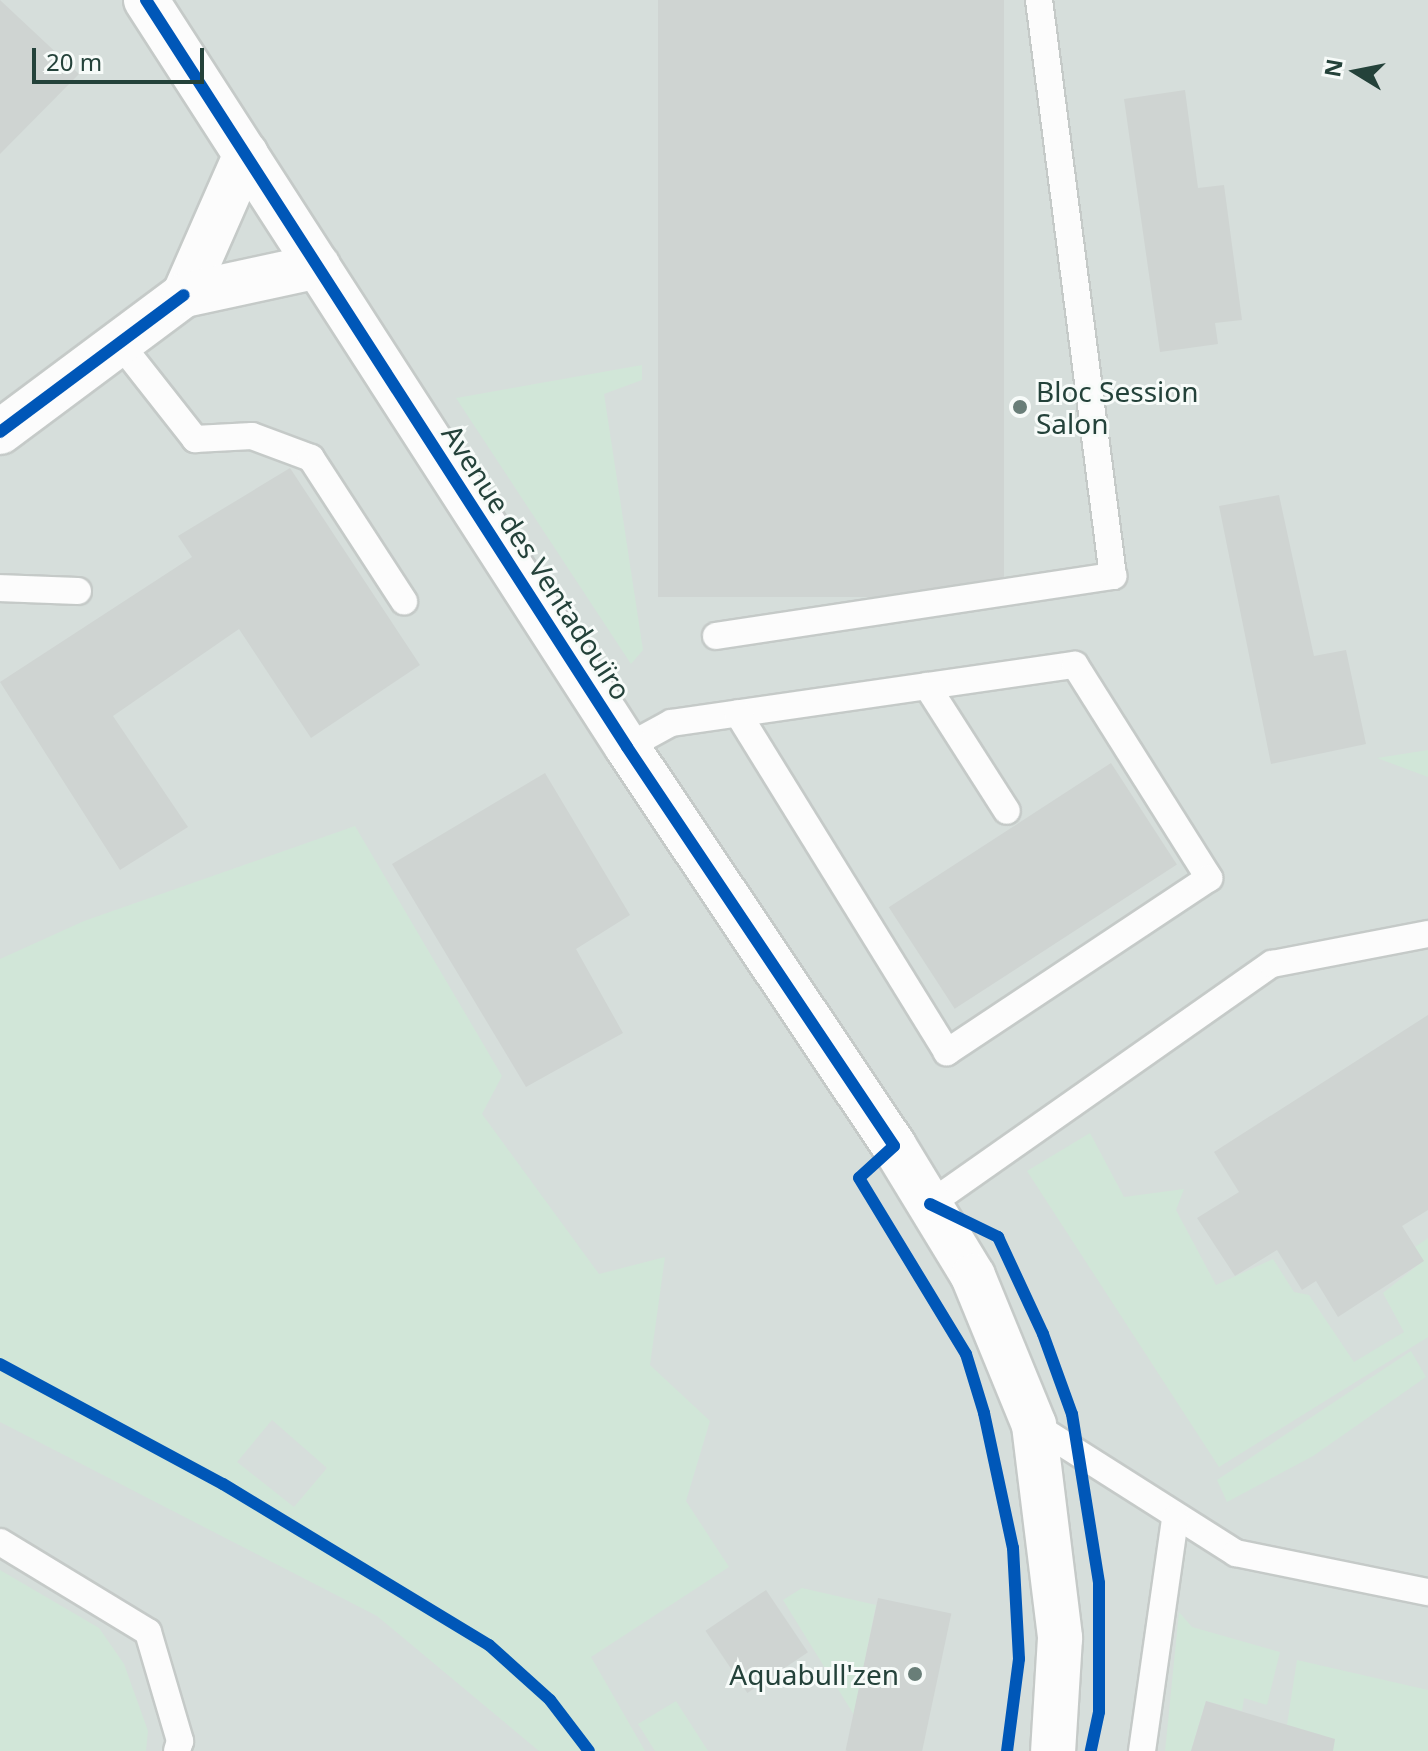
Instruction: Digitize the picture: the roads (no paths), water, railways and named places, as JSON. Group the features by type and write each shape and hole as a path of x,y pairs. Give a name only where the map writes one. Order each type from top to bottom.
{"street":[{"name":"Avenue des Ventadouïro","path":"146,0 627,747 930,1204 973,1276 1034,1425 1060,1638 1053,1751"},
{"path":"184,295 246,154"},
{"path":"0,432 118,341 184,295 318,266"}],"lane":[{"path":"716,636 1113,576 1039,0"},
{"path":"118,341 195,439 252,436 311,458 404,601"},
{"path":"0,588 78,591"},
{"path":"627,747 671,723 738,713 1075,665 1209,878 947,1052 738,713"},
{"path":"927,686 1007,811"},
{"path":"930,1204 1272,964 1428,934"},
{"path":"1034,1425 1175,1518 1236,1553 1428,1592"},
{"path":"1142,1751 1175,1518"},
{"path":"0,1542 148,1632 180,1741 177,1751"}],"place":[{"name":"Bloc Session Salon","path":"1020,407"},
{"name":"Aquabull'zen","path":"915,1674"}]}
